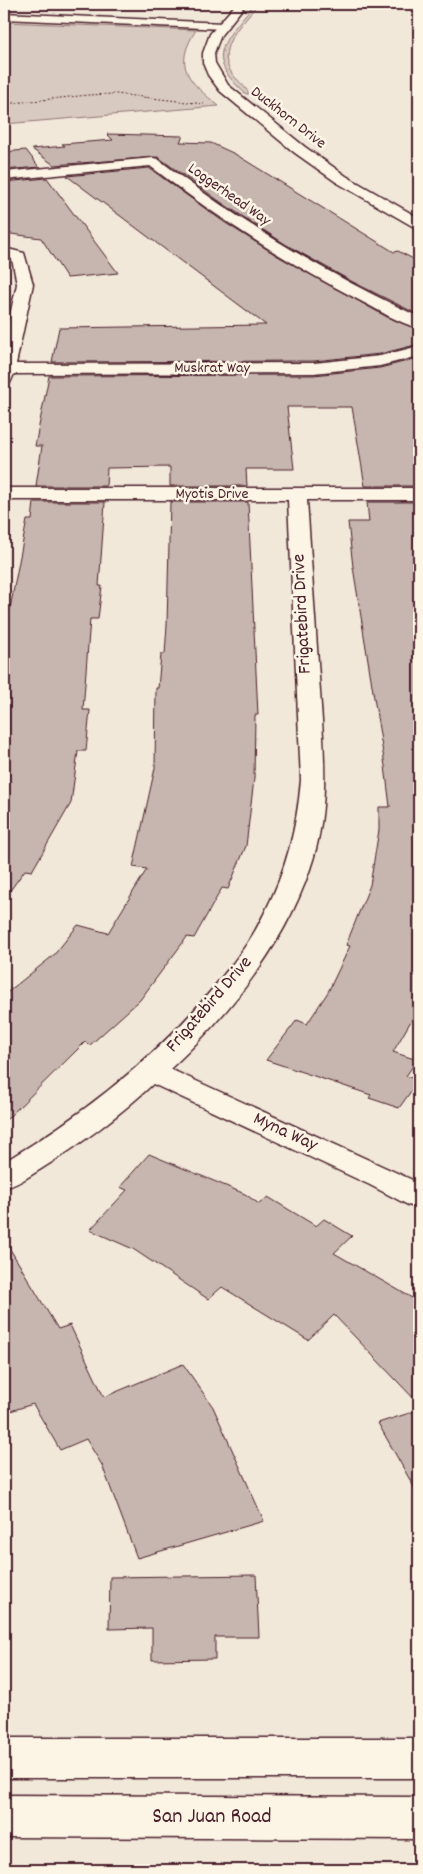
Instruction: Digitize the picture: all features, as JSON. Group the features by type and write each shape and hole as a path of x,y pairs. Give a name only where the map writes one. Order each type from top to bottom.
{"street":[{"name":"Duckhorn Drive","path":"241,4 210,44 207,55 213,75 224,88 300,150 341,179 419,224"},
{"path":"4,16 223,26"},
{"name":"Loggerhead Way","path":"4,176 153,162 232,220 286,254 328,278 419,323"},
{"path":"4,253 20,256 25,284 4,372"},
{"name":"Muskrat Way","path":"4,372 314,368 380,360 419,351"},
{"name":"Myotis Drive","path":"4,494 419,494"},
{"name":"Frigatebird Drive","path":"4,1177 75,1131 150,1071 194,1030 229,989 258,948 281,909 297,870 311,815 313,780 297,494"},
{"name":"Myna Way","path":"150,1071 381,1177 419,1197"},
{"path":"4,1758 419,1758"},
{"name":"San Juan Road","path":"4,1816 419,1818"}],"path":[{"path":"326,4 376,4"},
{"path":"414,4 419,5"},
{"path":"4,104 68,96 109,94 145,96 206,104"}],"shaded area":[{"path":"254,4 258,4 233,36 226,54 231,72 249,94 246,94 233,81 225,69 222,59 227,39"},
{"path":"4,22 196,30 185,54 187,73 199,89 219,106 4,124"}],"building":[{"path":"107,134 183,136 180,142 211,143 235,154 394,252 398,251 419,262 419,315 351,281 285,244 222,203 158,157 54,165 32,149 65,146 62,144 113,140"},
{"path":"26,150 39,167 4,170 4,152"},
{"path":"149,168 224,222 276,255 387,317 419,330 419,344 380,354 314,361 52,362 59,328 266,325 67,176"},
{"path":"47,178 118,273 67,278 41,238 4,233 4,182"},
{"path":"419,358 419,486 365,486 352,407 287,407 294,469 246,469 247,486 170,486 170,467 107,468 106,486 36,486 42,446 35,446 49,376 314,375 380,368"},
{"path":"34,502 105,502 99,586 102,586 98,619 90,619 83,710 90,710 86,751 78,751 71,803 32,871 25,870 4,899 4,657 8,619 27,520 32,520"},
{"path":"170,502 248,502 258,715 255,715 254,779 246,846 228,889 222,888 194,938 187,937 140,1000 90,1045 85,1042 4,1122 4,995 54,955 78,925 108,933 147,869 133,867 155,768 156,688 158,688 161,654 165,654 167,625"},
{"path":"367,502 419,502 419,1007 393,1052 417,1060 406,1076 419,1080 399,1108 369,1098 371,1095 266,1060 297,1020 307,1024 328,992 350,946 346,945 370,885 379,830 379,807 390,807 353,567 348,522 369,522"},
{"path":"149,1154 245,1194 259,1204 268,1197 316,1226 324,1219 352,1236 334,1253 419,1302 419,1404 334,1315 308,1340 222,1287 208,1299 133,1249 90,1230 127,1190 120,1187"},
{"path":"4,1239 58,1329 70,1325 104,1397 183,1364 213,1407 264,1521 137,1558 102,1465 86,1439 60,1450 33,1404 4,1413"},
{"path":"419,1410 419,1496 378,1423"},
{"path":"256,1575 259,1637 215,1637 215,1659 152,1660 152,1628 109,1629 110,1577"}]}
